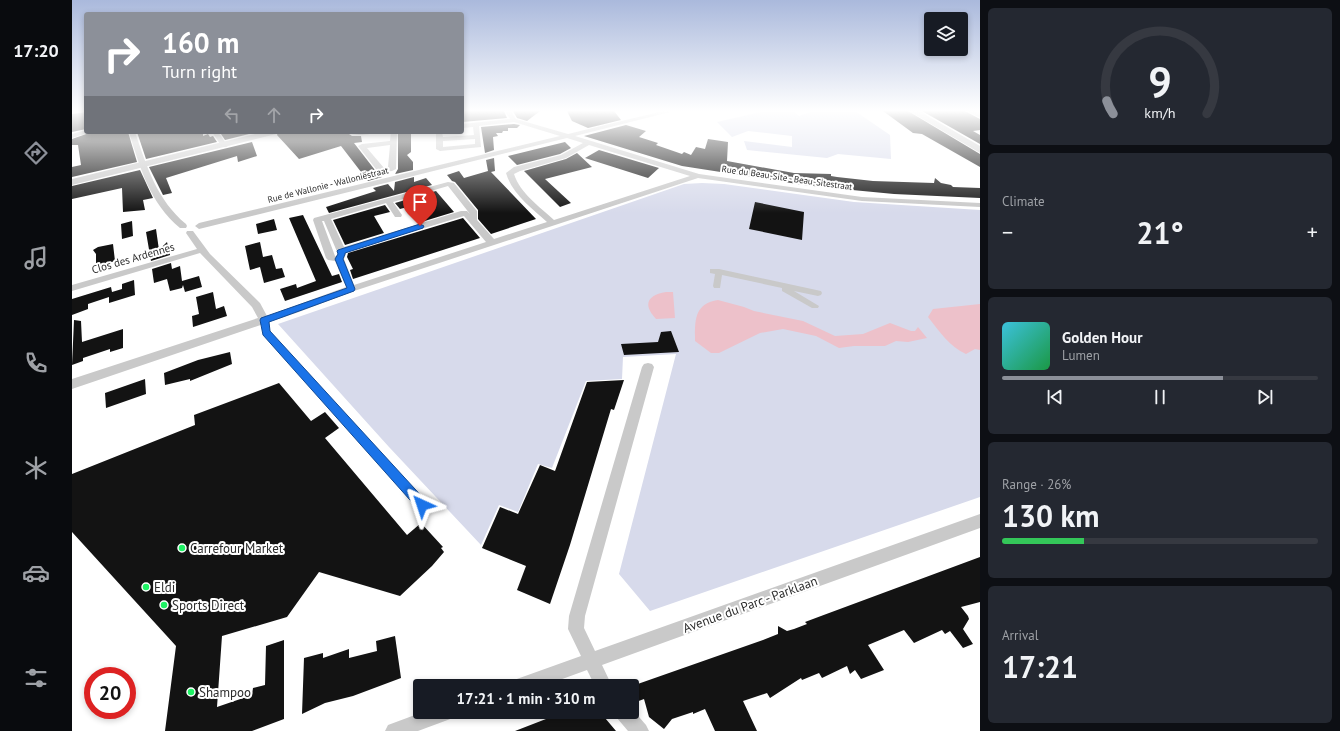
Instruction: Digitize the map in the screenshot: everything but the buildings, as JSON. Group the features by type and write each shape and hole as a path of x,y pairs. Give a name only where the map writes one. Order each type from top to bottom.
{"street":[{"path":"137,145 160,202 169,214 183,226"},
{"path":"72,182 227,145"},
{"path":"367,145 362,146 382,171 392,169 394,145"},
{"path":"440,145 440,149 479,145"},
{"name":"Rue de Wallonie - Walloniëstraat","path":"199,226 528,145"},
{"path":"554,224 510,179 510,173 517,169 570,154 586,145"},
{"name":"Rue du Beau-Site - Beau-Sitestraat","path":"595,145 698,176 862,199 980,205"},
{"path":"653,191 673,169"},
{"path":"72,384 264,320 351,289 698,176"},
{"path":"351,289 327,218 448,184 451,185 474,212 473,220"},
{"path":"442,185 464,213 473,220 492,243"},
{"path":"388,200 398,215"},
{"path":"340,255 464,213"},
{"path":"192,223 199,226 195,231 190,233 184,234 180,232 180,229 183,226 192,223"},
{"path":"190,233 202,250 256,304 264,320"},
{"name":"Clos des Ardennes","path":"72,288 202,250"},
{"path":"717,286 716,271 818,293"},
{"path":"778,285 815,306"},
{"path":"600,679 590,661 576,629 577,616 648,366"},
{"name":"Avenue du Parc - Parklaan","path":"540,679 980,522"},
{"path":"394,731 427,719"},
{"path":"629,719 640,731"}],"lane":[{"path":"264,320 266,332 422,505"}],"shaded area":[{"path":"745,145 777,145 792,147 792,145 890,145 891,159 838,154 827,158 747,150"},
{"path":"684,184 724,184 854,202 980,210 980,497 650,611 619,574 676,354 623,357 622,379 586,381 552,468 538,464 518,512 499,505 481,545 389,447 278,324"},
{"path":"673,292 675,318 656,319 649,309 649,301 655,295"},
{"path":"718,300 754,311 803,321 835,336 863,334 890,323 911,331 915,331 918,327 927,338 908,342 896,341 885,346 854,346 839,348 816,336 783,329 760,333 719,353 711,353 695,341 695,326 700,309 710,302"},
{"path":"980,304 980,350 975,349 966,354 950,343 928,317 933,309"}],"place":[{"name":"Carrefour Market","path":"182,548"},
{"name":"Eldi","path":"146,587"},
{"name":"Sports Direct","path":"164,605"},
{"name":"Shampoo","path":"191,692"}],"route":[{"path":"420,226 340,251 342,254 339,259 351,289 264,320 266,332 422,505"}]}
